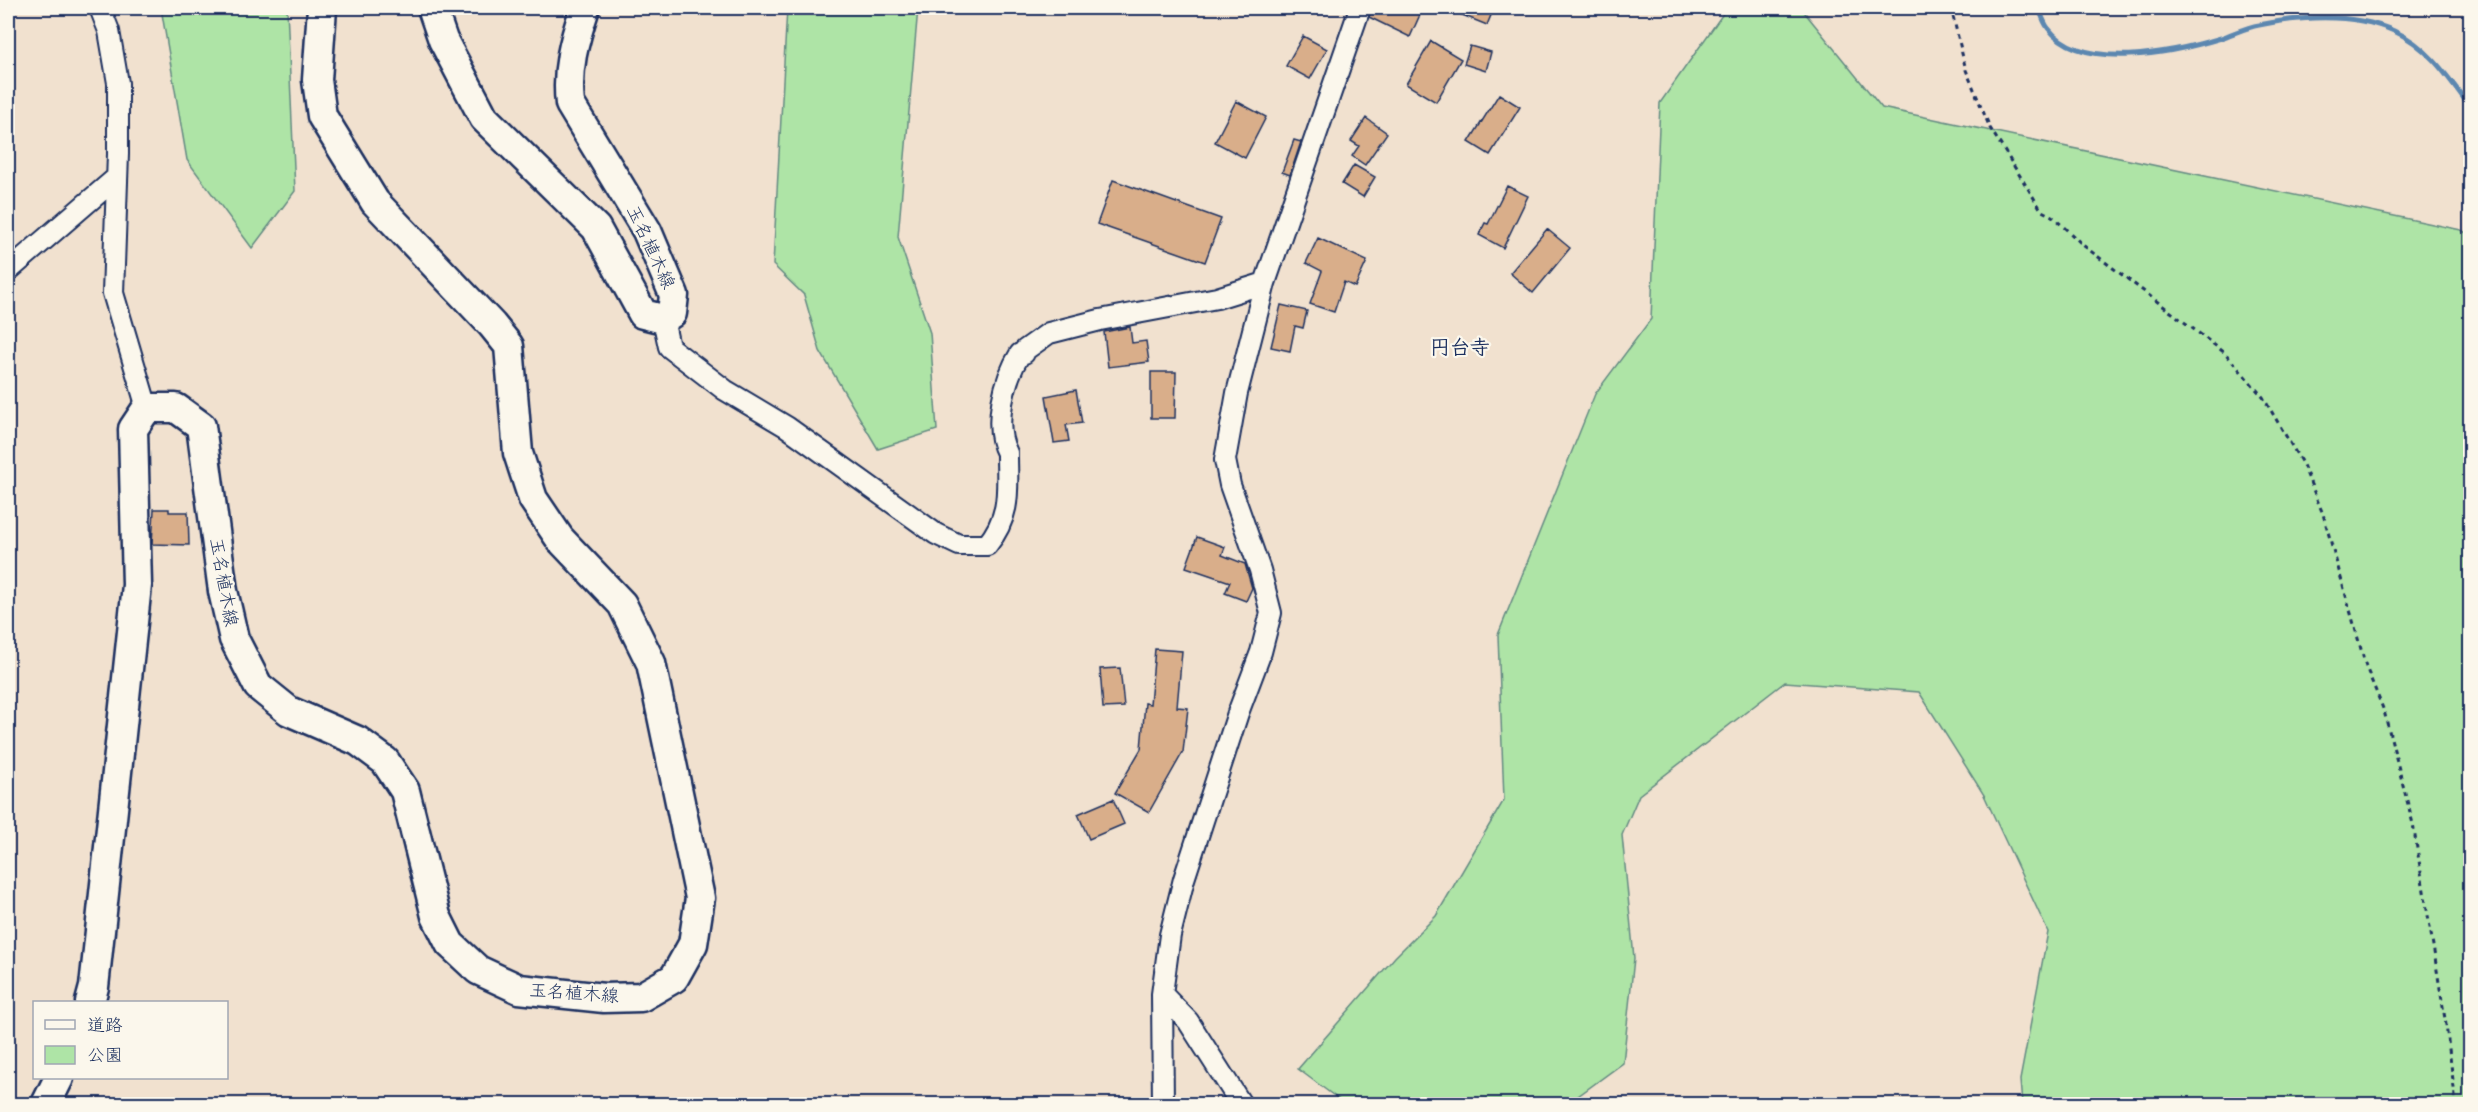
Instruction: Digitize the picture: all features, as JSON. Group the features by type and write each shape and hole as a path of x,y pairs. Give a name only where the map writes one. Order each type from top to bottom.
{"main road":[{"name":"玉名植木線","path":"147,408 176,408 201,426 223,591 234,639 258,686 289,711 358,741 385,761 405,791 436,916 450,944 478,970 519,989 604,998 641,997 674,978 693,944 700,898 651,663 622,604 560,539 533,499 518,453 509,346 492,325 375,202 322,116 317,80 322,8"},
{"name":"玉名植木線","path":"432,8 443,40 484,118 596,228 643,314 663,319 672,313 674,295 647,231 570,104 567,81 571,53 585,8"},
{"path":"90,1001 94,987 118,776 137,585 133,429 147,408"},
{"path":"46,1104 58,1079"}],"street":[{"path":"100,8 109,31 118,83 113,293 147,408"},
{"path":"1163,1104 1161,994 1170,935 1184,879 1261,652 1271,613 1260,570 1230,485 1225,460 1237,393 1265,283 1360,8"},
{"path":"8,271 116,178"},
{"path":"663,319 669,347 726,390 787,427 936,534 958,545 987,545 999,530 1007,505 1007,453 1003,446 1000,407 1010,370 1020,354 1048,333 1100,320 1217,298 1265,283"},
{"path":"1161,994 1188,1022 1241,1104"}],"path":[{"path":"1951,8 1966,70 1990,128 2042,211 2052,216 2084,246 2225,353 2263,397 2303,465 2323,514 2366,667 2384,711 2413,824 2446,1024 2456,1104"}],"green space":[{"path":"161,8 287,8 295,191 252,248 187,160"},
{"path":"787,8 918,8 898,237 930,333 937,430 878,449 820,351 804,295 773,265"},
{"path":"1727,8 1801,8 1882,108 2461,230 2470,235 2470,1104 2022,1104 2020,1080 2048,932 1984,795 1919,692 1785,682 1639,795 1622,835 1634,958 1623,1063 1567,1104 1345,1104 1298,1069 1395,957 1436,916 1504,800 1498,635 1595,394 1651,319 1660,103"}],"building":[{"path":"1372,8 1423,8 1410,37 1369,17"},
{"path":"1445,8 1494,8 1487,25"},
{"path":"1303,36 1327,49 1310,79 1286,66"},
{"path":"1431,41 1461,59 1436,102 1406,84"},
{"path":"1470,46 1491,52 1486,71 1464,64"},
{"path":"1499,94 1520,107 1490,155 1469,142"},
{"path":"1236,101 1266,117 1245,158 1215,142"},
{"path":"1366,118 1387,133 1365,165 1352,156 1359,146 1351,141"},
{"path":"1294,140 1301,142 1290,175 1282,172"},
{"path":"1354,165 1375,177 1363,197 1342,184"},
{"path":"1113,180 1221,219 1205,262 1097,224"},
{"path":"1507,186 1528,196 1503,248 1479,235 1485,223 1488,224"},
{"path":"1547,229 1570,248 1533,293 1510,273"},
{"path":"1318,238 1367,261 1355,287 1344,282 1334,312 1310,304 1322,271 1306,263"},
{"path":"1281,305 1307,311 1303,328 1295,326 1290,351 1271,347"},
{"path":"1130,327 1132,343 1146,341 1149,362 1108,367 1104,332"},
{"path":"1151,372 1176,372 1175,418 1151,418"},
{"path":"1076,390 1082,423 1066,425 1069,441 1054,443 1046,396"},
{"path":"154,509 188,512 189,545 152,544"},
{"path":"1197,537 1225,547 1222,555 1245,564 1252,588 1246,601 1225,593 1230,582 1186,567"},
{"path":"1155,649 1182,651 1177,707 1188,708 1183,752 1149,812 1115,793 1141,749 1145,703 1150,704"},
{"path":"1120,668 1124,707 1103,708 1100,669"},
{"path":"1113,799 1124,824 1089,839 1078,814"}],"waterway":[{"path":"2039,8 2048,28 2063,42 2083,51 2106,55 2155,53 2179,49 2254,26 2293,19 2344,18 2361,21 2394,31 2417,45 2437,64 2470,107"}],"district":[{"name":"円台寺","path":"1460,347"}]}
